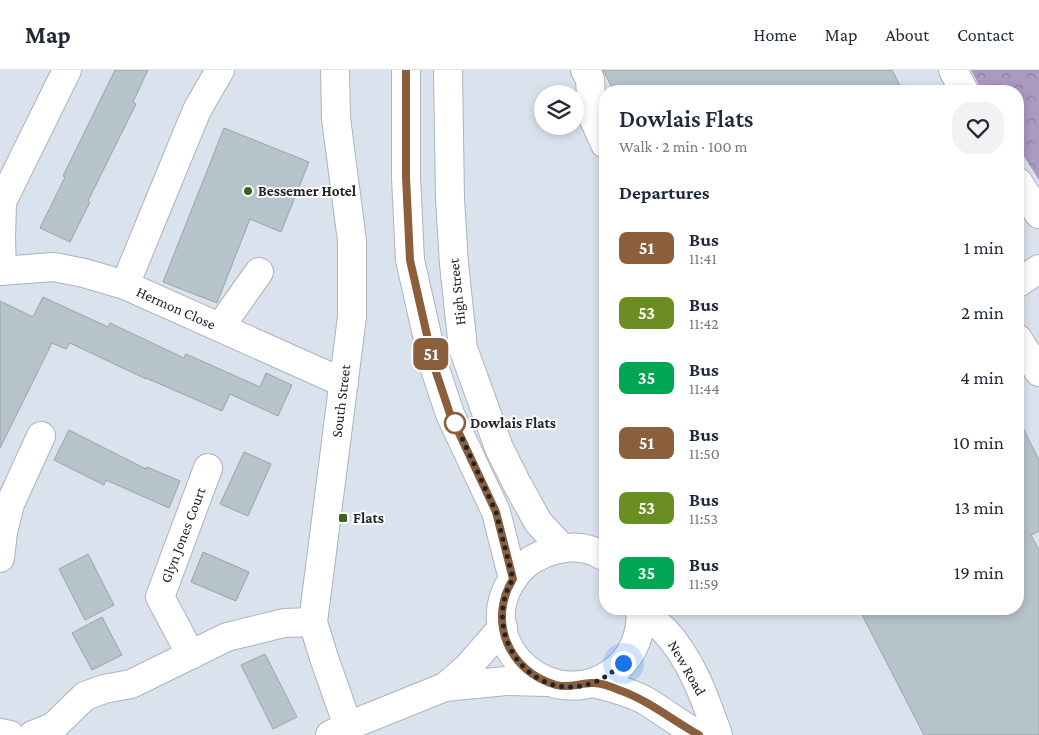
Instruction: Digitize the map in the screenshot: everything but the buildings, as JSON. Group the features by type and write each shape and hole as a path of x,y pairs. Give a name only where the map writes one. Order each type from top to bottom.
{"street":[{"path":"1,271 2,202 67,70"},
{"path":"125,285 197,110 220,70"},
{"name":"South Street","path":"334,70 336,118 352,241 352,317 313,622 324,658 339,730"},
{"path":"406,70 406,177 410,260 434,366 450,414 496,512 513,579"},
{"name":"High Street","path":"448,70 452,227 463,348 496,440 516,482 538,522 562,548"},
{"path":"586,70 590,79 592,115 599,131"},
{"path":"953,70 961,85"},
{"path":"1024,191 1039,214"},
{"name":"Hermon Close","path":"1,271 54,267 84,273 125,285 344,383"},
{"path":"1024,279 1039,269"},
{"path":"220,327 259,272"},
{"path":"1024,348 1039,372"},
{"path":"0,558 10,504 41,436"},
{"name":"Glyn Jones Court","path":"191,655 160,597 208,468"},
{"path":"599,554 584,548 562,548 548,551 532,559 518,571 508,586 502,604 505,640 513,656 525,670 540,680 558,685 576,686 594,683 610,675 623,663 634,648 639,630 640,615"},
{"name":"New Road","path":"646,615 665,630 700,685 718,735"},
{"path":"33,735 53,727 86,696 104,689 131,684 227,637 284,624 313,622"},
{"path":"445,687 468,667 503,627"},
{"path":"339,730 445,687 506,682 548,682"},
{"path":"594,683 620,690 645,701 699,735"},
{"path":"0,733 10,735"}],"green space":[{"path":"971,70 1039,70 1039,180 1024,156 1024,85 979,85"}],"bus line":[{"name":"51","path":"406,70 406,177 410,260 434,366 450,414 489,494 500,526 513,579 508,586 502,604 505,640 513,656 525,670 540,680 558,685 576,686 594,683 620,690 645,701 699,735"}],"place":[{"name":"Bessemer Hotel","path":"248,191"},
{"name":"Dowlais Flats","path":"455,423"},
{"name":"Flats","path":"343,518"}],"route":[{"path":"455,423 489,494 500,526 513,579 508,586 502,604 502,622 505,640 513,656 525,670 540,680 558,685 576,686 594,683 610,675 623,663"}]}
